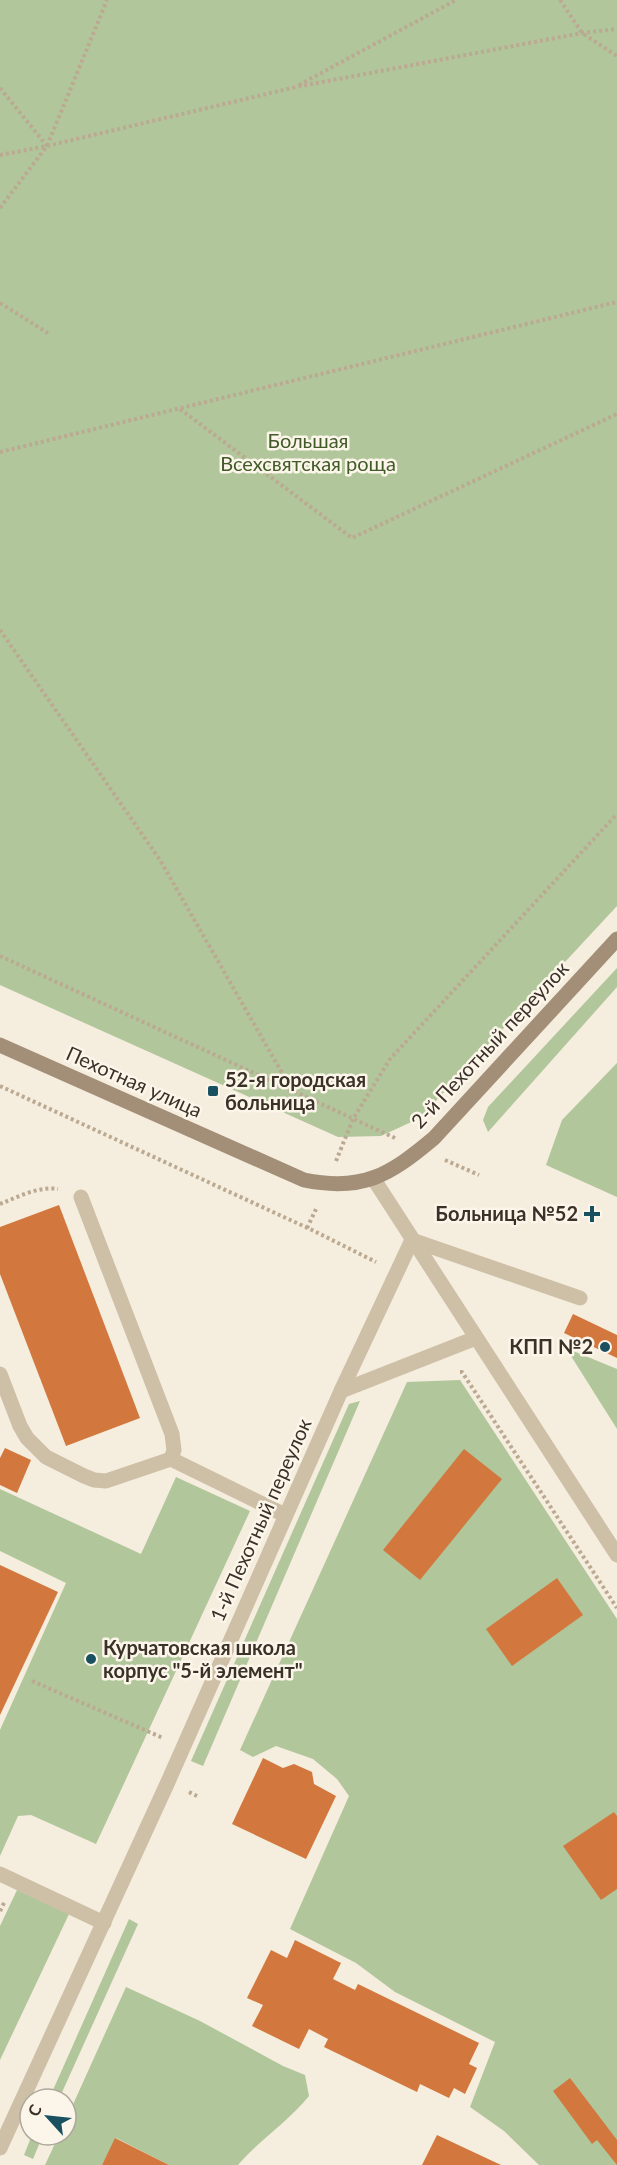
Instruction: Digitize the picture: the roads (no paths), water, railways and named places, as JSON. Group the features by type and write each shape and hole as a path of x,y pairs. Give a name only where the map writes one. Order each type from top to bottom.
{"street":[{"name":"2-й Пехотный переулок","path":"387,1172 409,1159 434,1138 617,939"},
{"name":"Пехотная улица","path":"0,1045 304,1180 327,1185 348,1185 387,1172"},
{"path":"373,1178 617,1555"},
{"path":"81,1197 172,1434 174,1450 171,1459"},
{"path":"412,1240 580,1298"},
{"name":"1-й Пехотный переулок","path":"0,2148 172,1773 341,1391 412,1240"},
{"path":"341,1391 476,1338"},
{"path":"0,1374 27,1438 46,1457 84,1476 106,1481 171,1459 285,1515"},
{"path":"0,1874 104,1923"}],"place":[{"name":"52-я городская больница","path":"213,1091"},
{"name":"Больница №52","path":"592,1214"},
{"name":"КПП №2","path":"605,1347"},
{"name":"Курчатовская школа корпус \"5-й элемент\"","path":"91,1659"}],"park label":[{"name":"Большая Всехсвятская роща","path":"308,452"}]}
